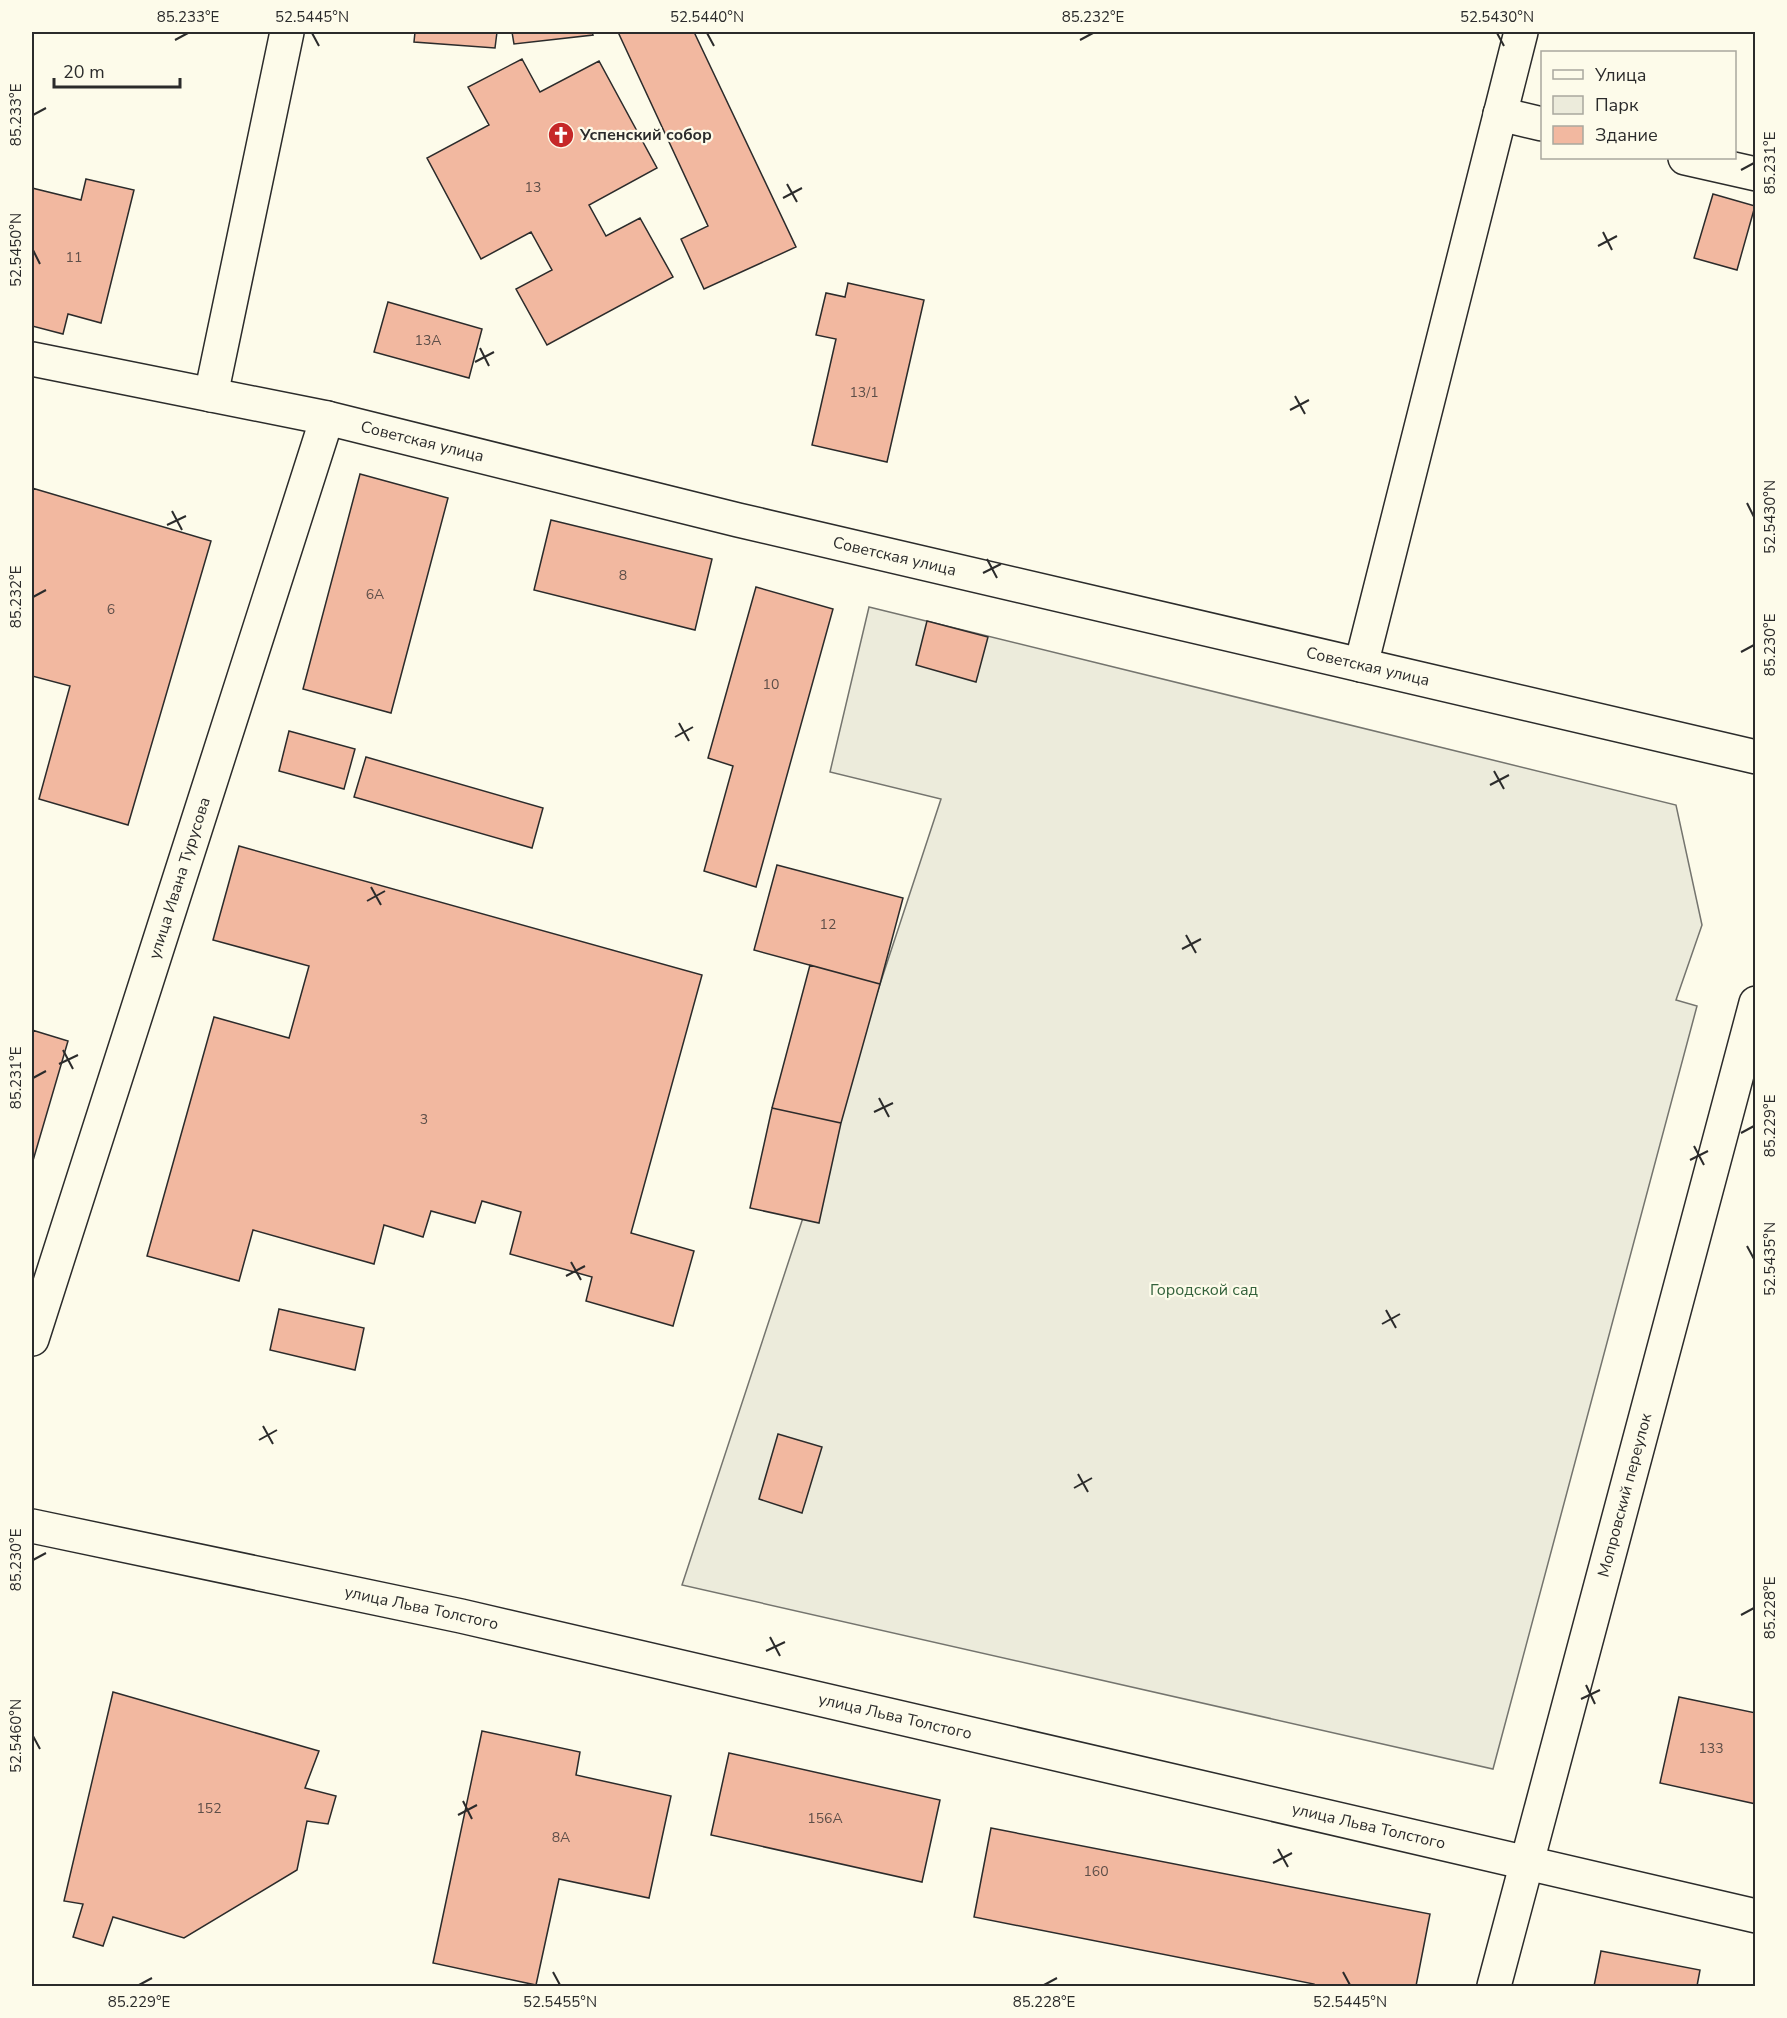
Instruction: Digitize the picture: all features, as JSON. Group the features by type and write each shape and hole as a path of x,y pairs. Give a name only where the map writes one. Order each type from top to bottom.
{"street":[{"path":"211,394 287,32"},
{"path":"1361,665 1521,32"},
{"path":"1500,114 1541,124"},
{"path":"1689,159 1755,174"},
{"name":"Советская улица","path":"32,359 327,418 738,520 1755,757"},
{"name":"улица Ивана Турусова","path":"32,1339 327,418"},
{"name":"Мопровский переулок","path":"1494,1986 1755,1003"},
{"name":"улица Льва Толстого","path":"32,1526 461,1616 1755,1916"}],"green space":[{"name":"Городской сад","path":"869,607 1676,805 1702,925 1676,1000 1697,1006 1493,1769 682,1585 941,799 830,772"}],"building":[{"path":"415,32 497,32 495,48 414,42"},
{"path":"512,32 592,32 593,35 514,44"},
{"path":"618,32 694,32 796,247 704,289 681,239 708,226"},
{"path":"522,59 540,92 599,61 657,168 589,205 606,236 640,218 673,277 547,345 516,289 552,270 531,232 481,259 427,158 489,125 468,87"},
{"path":"86,179 134,190 101,323 68,314 63,334 32,326 32,188 81,200"},
{"path":"1713,194 1755,206 1737,270 1694,258"},
{"path":"848,283 924,300 887,462 812,445 836,339 816,335 826,293 845,297"},
{"path":"388,302 482,329 469,378 374,352"},
{"path":"360,474 448,498 391,713 303,689"},
{"path":"32,488 211,541 128,825 39,799 70,686 32,676"},
{"path":"551,520 712,559 695,630 534,590"},
{"path":"756,587 833,609 756,887 704,871 733,766 708,758"},
{"path":"927,621 988,637 976,682 916,665"},
{"path":"289,731 355,749 344,789 279,771"},
{"path":"366,757 543,808 532,848 354,797"},
{"path":"239,846 702,975 631,1233 694,1251 673,1326 586,1301 592,1277 510,1254 521,1212 482,1201 475,1223 431,1211 423,1237 384,1225 374,1264 253,1230 239,1281 147,1256 214,1017 289,1038 309,966 213,940"},
{"path":"777,865 903,898 880,984 754,950"},
{"path":"810,965 880,984 841,1123 772,1108"},
{"path":"32,1030 68,1041 32,1164"},
{"path":"772,1108 841,1123 819,1223 750,1208"},
{"path":"279,1309 364,1328 355,1370 270,1350"},
{"path":"778,1434 822,1447 802,1513 759,1499"},
{"path":"113,1692 319,1751 305,1788 336,1796 328,1824 307,1821 297,1870 184,1938 113,1917 103,1946 73,1937 83,1904 64,1901"},
{"path":"1679,1697 1756,1713 1756,1804 1660,1783"},
{"path":"482,1731 580,1752 576,1775 671,1796 649,1898 559,1879 536,1985 433,1963"},
{"path":"729,1753 940,1800 922,1882 711,1835"},
{"path":"991,1828 1430,1914 1416,1986 1314,1986 1314,1984 974,1917"},
{"path":"1601,1951 1700,1970 1697,1986 1594,1986"}],"place":[{"name":"Успенский собор","path":"561,135"}]}
